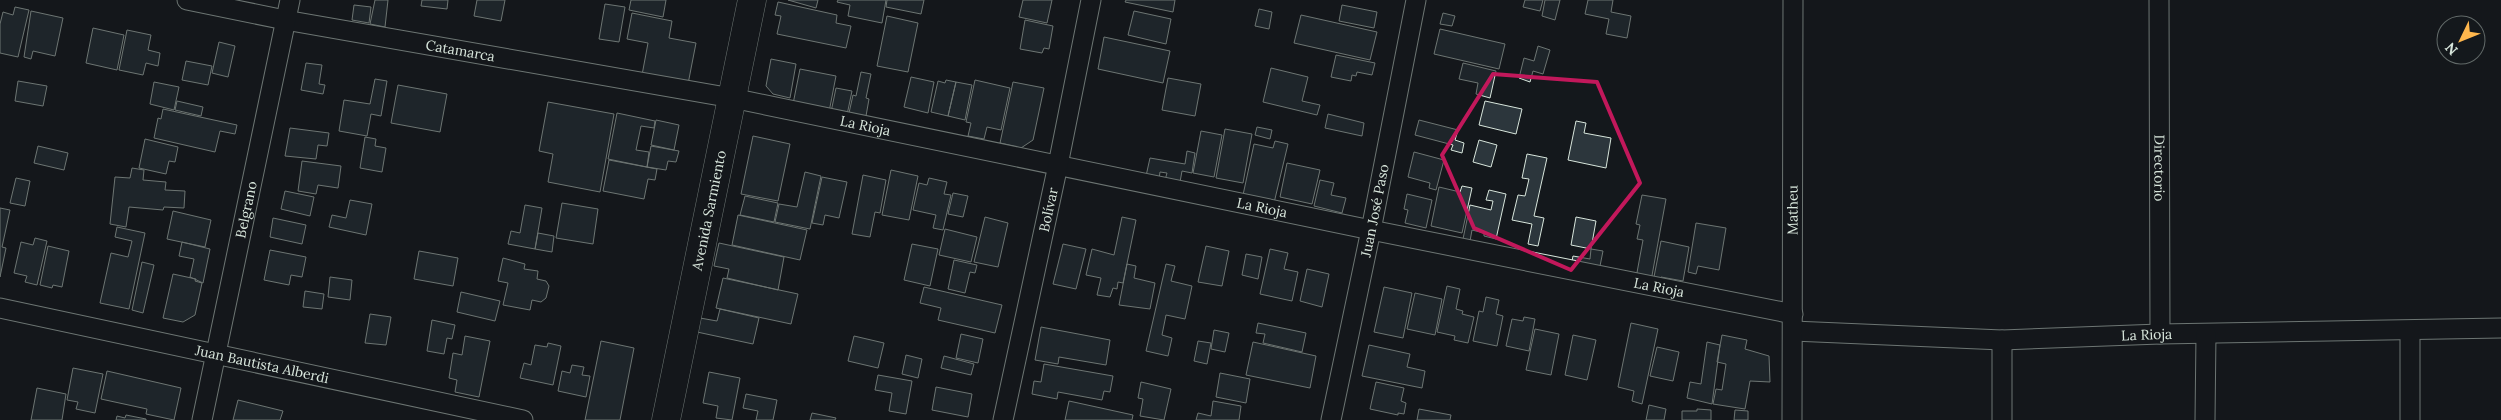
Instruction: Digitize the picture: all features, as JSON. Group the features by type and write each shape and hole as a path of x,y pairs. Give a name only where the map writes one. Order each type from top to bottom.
{"main road":[{"name":"Avenida Sarmiento","path":"666,420 752,0"}],"street":[{"name":"Catamarca","path":"187,0 285,20 732,98"},
{"name":"Belgrano","path":"202,420 290,0"},
{"name":"Bolívar","path":"1003,420 1058,165 1091,0"},
{"name":"Juan José Paso","path":"1331,420 1371,230 1416,0"},
{"name":"Matheu","path":"1792,420 1793,0"},
{"name":"Directorio","path":"2159,0 2160,334"},
{"name":"La Rioja","path":"732,98 1371,230 1793,322 2002,340 2160,334 2501,328"},
{"name":"Juan Bautista Alberdi","path":"0,308 523,420"},
{"path":"2410,331 2410,420"},
{"path":"2205,420 2206,334"},
{"path":"2002,340 2002,420"}],"highlighted area":[{"path":"1493,74 1597,82 1640,183 1571,270 1474,228 1442,155"}],"building":[{"path":"375,0 388,0 385,27 370,24"},
{"path":"422,0 448,0 447,9 421,6"},
{"path":"477,0 505,0 501,21 474,16"},
{"path":"631,0 666,0 663,17 629,10"},
{"path":"788,0 818,0 816,8"},
{"path":"838,0 886,0 882,23 848,16 850,5 837,2"},
{"path":"887,0 924,0 921,14 886,7"},
{"path":"1023,0 1052,0 1047,23 1019,17"},
{"path":"1126,0 1175,0 1173,12 1125,2"},
{"path":"1525,0 1543,0 1540,11 1523,7"},
{"path":"1545,0 1560,0 1555,20 1542,16"},
{"path":"1588,0 1613,0 1611,12 1631,16 1627,38 1606,34 1609,19 1585,14"},
{"path":"778,2 837,15 836,23 851,26 846,48 777,34 781,16 775,15"},
{"path":"605,4 625,7 619,42 599,39"},
{"path":"354,5 371,7 369,23 352,20"},
{"path":"1342,5 1377,12 1374,28 1339,21"},
{"path":"15,7 29,10 18,57 0,53 0,24 3,12 13,15"},
{"path":"1259,9 1272,12 1269,29 1255,26"},
{"path":"31,11 63,18 55,56 33,51 31,59 24,57"},
{"path":"1134,11 1171,19 1166,44 1128,35"},
{"path":"632,13 672,21 669,38 696,43 688,84 642,75 648,43 627,39"},
{"path":"1443,13 1455,16 1452,26 1440,24"},
{"path":"1301,15 1377,32 1370,60 1294,43"},
{"path":"887,16 918,23 908,72 877,66"},
{"path":"1025,20 1053,26 1049,49 1044,48 1042,53 1020,49"},
{"path":"93,28 124,35 117,70 86,63"},
{"path":"1440,29 1505,44 1499,69 1434,54"},
{"path":"127,30 151,35 148,50 160,53 158,66 146,63 143,75 119,70"},
{"path":"1104,37 1170,51 1163,83 1098,69"},
{"path":"219,42 235,46 228,77 212,73"},
{"path":"1538,46 1550,50 1543,74 1533,71 1530,82 1519,78 1524,58 1534,61"},
{"path":"1336,55 1375,63 1372,75 1357,72 1356,76 1352,75 1351,81 1331,77"},
{"path":"771,59 796,64 790,98 773,94 766,86"},
{"path":"186,61 212,66 208,85 182,80"},
{"path":"306,63 322,65 319,84 325,85 323,94 301,90"},
{"path":"1463,63 1496,71 1490,98 1476,94 1478,83 1459,79"},
{"path":"1271,68 1308,77 1302,101 1320,105 1317,115 1263,102"},
{"path":"800,69 836,76 829,112 793,104"},
{"path":"861,72 871,74 866,98 869,99 866,116 849,113 853,95 856,96"},
{"path":"911,77 934,82 928,113 904,107"},
{"path":"1168,78 1201,84 1195,116 1162,110"},
{"path":"375,79 387,81 381,116 371,114 367,136 339,131 344,100 370,104"},
{"path":"946,80 956,82 948,116 931,112 938,81 945,83"},
{"path":"975,80 1010,88 1001,130 987,127 984,139 968,136 971,123 966,122"},
{"path":"18,81 47,86 43,106 15,101"},
{"path":"154,82 179,87 174,110 150,104"},
{"path":"956,82 972,85 965,120 948,116"},
{"path":"1013,82 1044,88 1033,140 1021,148 1000,143"},
{"path":"398,85 447,94 440,132 391,123"},
{"path":"836,88 852,91 847,115 831,112"},
{"path":"177,101 203,107 201,116 175,110"},
{"path":"1485,101 1522,109 1516,134 1479,125"},
{"path":"548,102 614,114 600,192 548,182 553,154 539,151"},
{"path":"163,109 237,125 235,134 220,131 215,152 154,138 158,118 161,119"},
{"path":"617,113 655,121 654,128 641,126 636,150 649,152 647,167 608,159"},
{"path":"1328,114 1364,123 1362,136 1325,128"},
{"path":"656,120 679,125 674,150 651,145"},
{"path":"1419,120 1458,130 1455,140 1464,143 1462,153 1451,150 1453,145 1415,135"},
{"path":"1576,121 1586,123 1584,133 1611,138 1606,168 1568,160"},
{"path":"1257,127 1272,130 1270,139 1255,135"},
{"path":"290,128 329,133 327,146 318,145 316,159 285,156"},
{"path":"1225,129 1252,134 1243,183 1216,178"},
{"path":"1201,131 1222,135 1214,177 1193,173"},
{"path":"753,136 790,144 778,201 741,194"},
{"path":"365,137 376,139 375,146 386,148 382,172 360,168"},
{"path":"145,139 178,147 175,162 169,161 166,174 139,168"},
{"path":"1479,140 1497,145 1491,167 1473,162"},
{"path":"1275,141 1288,144 1274,203 1243,195 1254,144 1273,148"},
{"path":"38,146 68,153 64,170 34,163"},
{"path":"651,146 679,151 676,162 668,161 666,170 647,167"},
{"path":"1187,151 1195,153 1192,173 1182,171 1180,182 1165,180 1167,173 1160,172 1159,179 1146,176 1150,158 1185,164"},
{"path":"1414,152 1444,160 1436,190 1429,188 1430,183 1408,177"},
{"path":"1527,154 1547,158 1534,216 1544,218 1538,246 1528,244 1532,224 1512,220 1518,195 1525,196 1529,179 1522,178"},
{"path":"609,160 657,169 655,180 648,179 644,199 603,191"},
{"path":"302,161 341,166 338,188 318,185 316,194 298,191"},
{"path":"1287,163 1320,170 1312,204 1280,197"},
{"path":"132,168 144,170 143,180 166,182 165,190 185,191 184,208 164,207 163,210 129,207 126,227 110,224 115,177 130,178"},
{"path":"891,170 918,176 909,220 882,215"},
{"path":"805,172 821,176 810,229 775,222 779,204 797,207"},
{"path":"863,175 886,180 880,213 875,212 870,237 852,234"},
{"path":"822,177 847,182 839,218 825,215 823,225 812,223"},
{"path":"16,178 30,181 25,206 10,203"},
{"path":"929,178 947,182 944,194 951,195 943,230 933,228 936,215 913,210 919,183 927,185"},
{"path":"1320,180 1334,183 1331,195 1346,198 1342,213 1314,206"},
{"path":"1462,186 1472,188 1462,233 1431,226 1439,187 1460,192"},
{"path":"1489,190 1506,194 1496,239 1472,230 1470,241 1463,239 1470,205 1491,210 1493,201 1486,200"},
{"path":"285,191 314,197 310,216 281,209"},
{"path":"953,193 968,196 963,217 948,214"},
{"path":"1407,194 1432,200 1426,228 1405,223 1408,210 1404,209"},
{"path":"1642,195 1666,199 1651,281 1636,278 1643,240 1637,239 1640,225 1636,224"},
{"path":"745,196 778,203 774,222 740,215"},
{"path":"350,200 372,204 366,235 329,227 332,215 346,218"},
{"path":"562,203 598,209 593,244 556,238"},
{"path":"525,205 542,208 535,249 508,244 511,231 520,233"},
{"path":"0,208 10,210 2,247 6,248 0,277"},
{"path":"173,211 211,220 205,247 167,239"},
{"path":"738,215 807,230 800,260 732,245"},
{"path":"985,217 1008,223 998,267 974,262"},
{"path":"1122,217 1136,220 1123,283 1118,282 1117,289 1113,288 1110,297 1097,295 1101,278 1086,275 1092,249 1114,255"},
{"path":"1576,217 1596,221 1591,249 1571,245"},
{"path":"273,218 306,225 302,244 270,237"},
{"path":"1696,223 1726,228 1719,270 1698,266 1696,274 1688,272"},
{"path":"117,227 145,233 129,309 100,303 111,253 128,257 132,241 115,237"},
{"path":"945,229 977,237 971,262 939,255"},
{"path":"538,233 554,236 552,252 535,249"},
{"path":"35,238 47,241 37,285 25,282 27,276 14,273 21,242 33,245"},
{"path":"1661,241 1689,247 1683,281 1661,277 1660,283 1653,282"},
{"path":"182,242 210,249 203,283 190,277 194,259 179,256"},
{"path":"719,243 784,257 778,290 727,278 729,269 714,266"},
{"path":"912,244 938,249 930,286 904,280"},
{"path":"1063,244 1086,249 1076,289 1053,284"},
{"path":"48,246 69,251 62,287 53,285 52,288 40,285"},
{"path":"1206,246 1229,251 1222,286 1198,282"},
{"path":"1270,249 1288,253 1284,269 1298,272 1292,301 1260,294"},
{"path":"1591,249 1603,251 1599,271 1571,266 1573,256 1590,259"},
{"path":"270,250 306,257 302,277 291,275 289,285 264,280"},
{"path":"419,251 458,258 453,286 414,279"},
{"path":"1246,254 1262,257 1258,279 1242,275"},
{"path":"503,258 525,264 524,269 538,271 537,279 546,281 549,286 546,298 541,302 532,300 530,310 503,305 508,283 498,281"},
{"path":"954,260 977,265 975,273 970,272 965,293 948,289"},
{"path":"142,262 154,265 143,313 132,310"},
{"path":"1127,264 1136,266 1134,278 1155,283 1150,309 1119,305"},
{"path":"1166,264 1175,266 1171,281 1192,286 1185,319 1166,315 1162,335 1172,338 1168,356 1146,351"},
{"path":"1307,269 1329,274 1322,307 1300,301"},
{"path":"173,274 196,279 195,281 202,283 195,315 183,322 163,318"},
{"path":"330,277 352,280 350,300 328,297"},
{"path":"723,278 798,294 791,324 716,308"},
{"path":"1447,286 1460,289 1456,309 1463,311 1462,314 1474,317 1468,343 1454,340 1455,336 1437,332"},
{"path":"924,287 1002,305 995,333 938,320 941,308 920,303"},
{"path":"1384,287 1412,293 1403,338 1374,332"},
{"path":"305,291 324,294 322,309 303,307"},
{"path":"461,292 500,301 495,321 457,312"},
{"path":"1415,293 1442,299 1435,335 1407,329"},
{"path":"1486,297 1499,300 1496,314 1503,316 1497,346 1473,341 1479,311 1483,312"},
{"path":"720,309 759,318 753,344 697,332 700,318 717,321"},
{"path":"370,314 391,317 386,345 365,343"},
{"path":"1524,317 1535,319 1529,351 1506,346 1512,319 1523,321"},
{"path":"432,320 455,325 452,339 447,338 444,354 427,351"},
{"path":"1258,323 1306,333 1302,352 1263,343 1265,334 1256,333"},
{"path":"1631,323 1658,329 1642,404 1632,401 1634,391 1618,387"},
{"path":"1041,327 1110,340 1106,365 1059,357 1058,364 1035,360"},
{"path":"1535,329 1559,334 1551,375 1526,370"},
{"path":"1214,330 1229,333 1225,352 1211,349"},
{"path":"961,334 983,339 978,363 956,358"},
{"path":"1573,335 1596,340 1587,380 1565,375"},
{"path":"1722,335 1747,340 1745,349 1769,356 1770,382 1750,381 1745,409 1713,404 1716,389 1722,390 1726,364 1717,362"},
{"path":"465,336 490,341 479,397 455,392 457,380 449,378 453,353 462,355"},
{"path":"854,336 884,343 878,368 848,361"},
{"path":"601,341 634,348 620,420 585,420"},
{"path":"1198,341 1211,343 1207,364 1194,361"},
{"path":"1253,342 1316,356 1310,388 1246,375"},
{"path":"1707,342 1720,345 1712,404 1687,398 1690,382 1701,384"},
{"path":"548,343 561,346 553,385 520,378 524,363 531,365 535,345 547,347"},
{"path":"1369,345 1410,354 1407,367 1425,371 1422,388 1362,376"},
{"path":"1657,347 1679,352 1673,381 1650,376"},
{"path":"906,355 922,359 918,378 902,374"},
{"path":"944,356 974,364 971,375 941,368"},
{"path":"1044,364 1113,376 1110,392 1104,391 1102,400 1058,392 1057,399 1032,394 1034,381 1041,382"},
{"path":"572,365 584,367 582,375 590,376 586,397 558,391 562,371 570,373"},
{"path":"73,368 103,374 95,413 76,409 78,402 67,400"},
{"path":"107,371 181,388 174,420 146,414 147,409 101,399"},
{"path":"709,372 740,378 732,420 716,418 718,406 703,403"},
{"path":"1220,373 1250,379 1246,403 1216,397"},
{"path":"878,375 912,381 906,414 889,411 892,393 875,390"},
{"path":"1141,382 1171,389 1164,420 1140,416 1143,399 1138,398"},
{"path":"1376,382 1404,388 1401,401 1406,403 1404,414 1398,413 1398,415 1370,409"},
{"path":"936,387 972,394 968,417 932,410"},
{"path":"37,388 66,394 62,420 31,420"},
{"path":"746,394 777,400 773,420 756,420 758,411 743,408"},
{"path":"238,400 283,411 280,420 233,420"},
{"path":"1069,401 1133,415 1132,420 1065,420"},
{"path":"1213,401 1241,406 1239,420 1196,420 1198,413 1211,416"},
{"path":"1649,405 1666,409 1664,420 1646,420"},
{"path":"1419,409 1451,415 1450,420 1417,420"},
{"path":"1697,409 1711,410 1711,420 1682,420 1682,411 1697,411"},
{"path":"1735,410 1748,411 1748,420 1734,420"},
{"path":"812,413 836,418 835,420 810,420"},
{"path":"126,415 146,420 116,420 117,416 125,418"}]}
